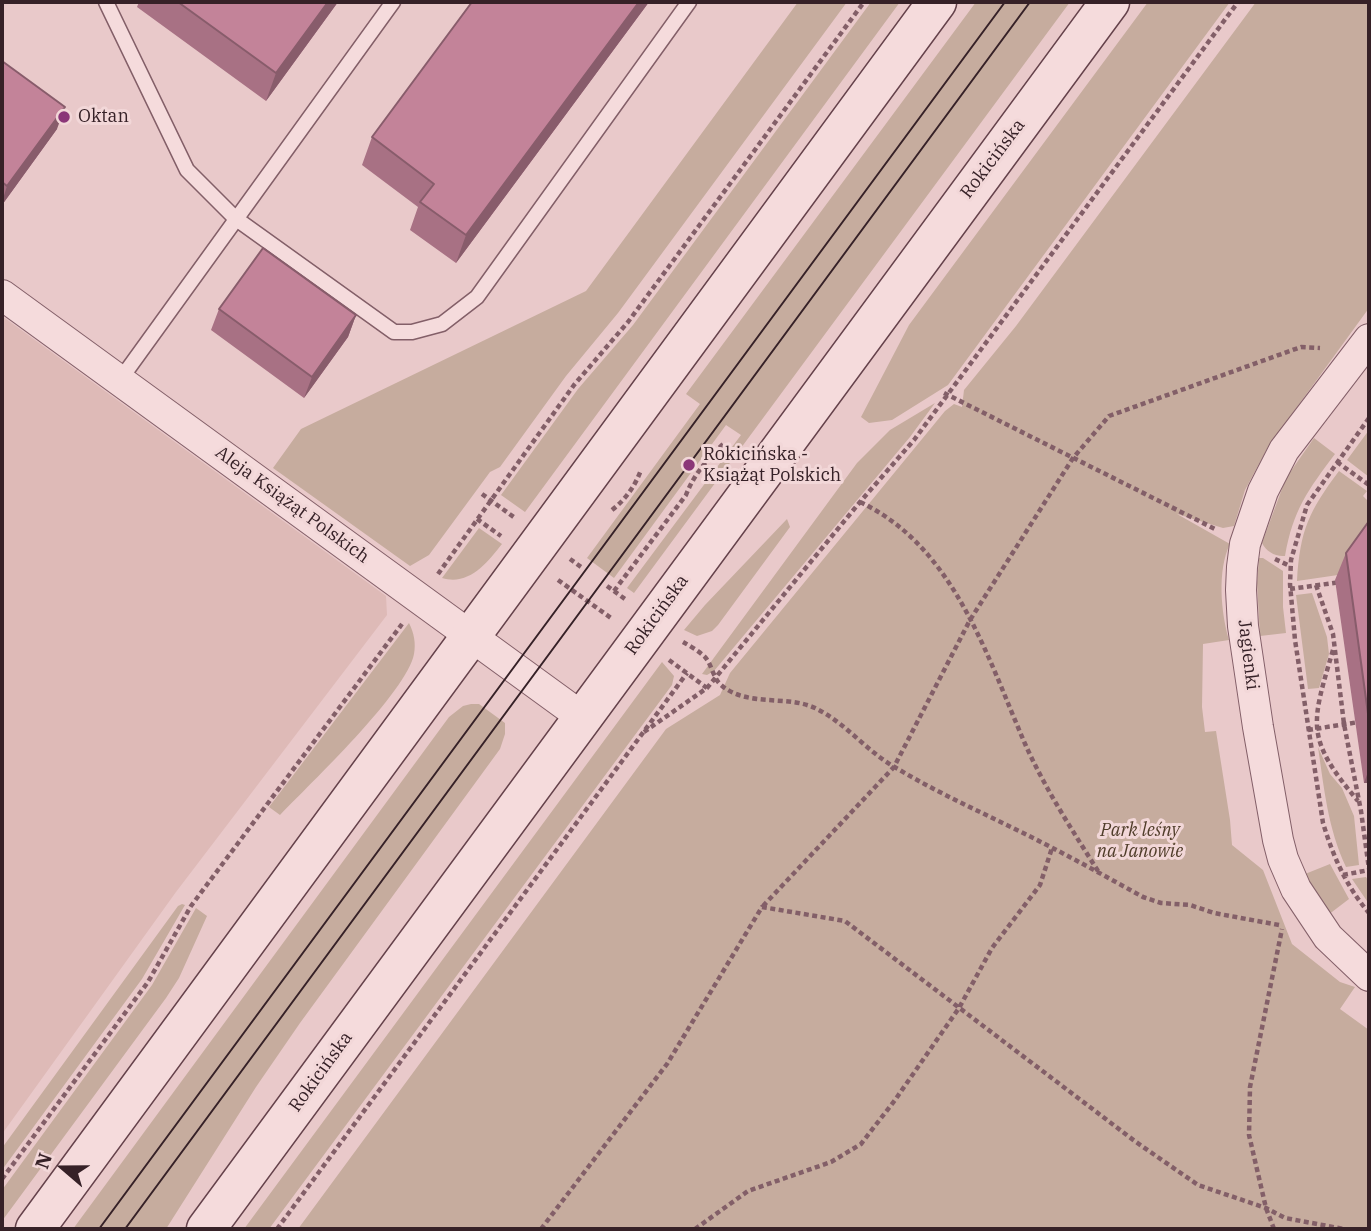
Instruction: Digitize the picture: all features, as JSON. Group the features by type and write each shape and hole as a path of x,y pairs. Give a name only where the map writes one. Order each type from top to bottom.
{"main road":[{"path":"35,1229 937,2"},
{"name":"Rokicińska","path":"206,1229 1110,2"}],"street":[{"name":"Aleja Książąt Polskich","path":"2,296 582,717"},
{"name":"Jagienki","path":"1365,345 1284,450 1273,470 1245,544 1241,590 1243,626 1258,727 1283,859 1296,888 1328,937 1369,976"}],"lane":[{"path":"106,2 187,170 235,218 394,332 412,332 442,324 477,297 689,2"},
{"path":"120,380 393,2"}],"path":[{"path":"434,580 574,385 628,322 864,2"},
{"path":"644,732 708,688 914,440 1238,2"},
{"path":"541,1229 667,1065 762,907 894,768 970,621 1073,458 1108,416 1301,347 1365,345"},
{"path":"946,394 1290,566"},
{"path":"1369,418 1307,505 1290,566 1290,589 1308,730 1323,823 1343,875 1369,913"},
{"path":"614,591 686,495 692,478 723,444"},
{"path":"1338,462 1369,485"},
{"path":"482,494 521,522"},
{"path":"860,502 878,510 908,532 953,587 1054,801 1100,873"},
{"path":"477,519 508,541"},
{"path":"1290,589 1343,582"},
{"path":"1317,585 1333,634 1344,724 1369,870 1343,875"},
{"path":"567,586 618,623"},
{"path":"607,586 631,604"},
{"path":"2,1179 148,982 198,896 408,616"},
{"path":"675,636 705,657 719,684 744,696 800,703 820,710 837,720 894,768 1143,897 1161,903 1190,905 1214,913 1283,925 1328,937"},
{"path":"1334,645 1318,704 1316,729 1331,769 1359,803"},
{"path":"662,655 708,688"},
{"path":"276,1229 687,673"},
{"path":"1308,730 1363,721"},
{"path":"695,1229 748,1191 831,1162 861,1144 960,1008 992,948 1040,885 1052,848"},
{"path":"762,907 845,921 1136,1142 1198,1185 1266,1208 1285,1218 1344,1229"},
{"path":"1274,1229 1266,1208 1249,1135 1251,1087 1283,925"}],"shaded area":[{"path":"2,316 386,596 387,615 176,892 2,1134"}],"green space":[{"path":"798,2 847,2 618,313 566,376 500,467 490,472 429,555 410,566 273,468 301,429 586,291"},
{"path":"871,2 900,2 525,512 501,495 578,389 633,325"},
{"path":"976,2 1070,2 634,593 627,588 741,435 726,425 614,578 587,558 700,404 686,394"},
{"path":"1148,2 1230,2 948,385 892,420 869,423 861,417 909,325"},
{"name":"Park leśny na Janowie","path":"1256,2 1369,2 1369,308 1268,447 1245,490 1234,526 1223,528 1177,514 1230,544 1222,579 1224,617 1229,640 1203,644 1202,707 1205,732 1216,731 1232,845 1263,870 1292,944 1340,982 1355,987 1340,1009 1369,1030 1369,1229 298,1229 666,729 720,695 730,673 945,411 954,404 962,407 964,390 1016,326"},
{"path":"935,403 910,437 714,671 707,675 702,674 857,463 890,430"},
{"path":"1369,430 1369,477 1347,460"},
{"path":"1314,438 1335,454 1297,513 1285,556 1274,554 1262,543 1286,478"},
{"path":"1339,471 1367,491 1363,496 1369,502 1369,532 1338,575 1297,581 1301,548 1308,522 1320,498"},
{"path":"787,519 790,527 718,625 712,631 697,636 684,630 705,605"},
{"path":"479,528 502,544 484,565 469,576 452,580 442,578"},
{"path":"1259,558 1283,571 1286,633 1260,636 1257,583"},
{"path":"1312,593 1327,637 1329,654 1319,688 1308,689 1296,595"},
{"path":"409,623 414,638 414,654 394,691 356,737 280,815 269,807"},
{"path":"662,662 674,676 672,685 269,1229 244,1229"},
{"path":"479,704 505,723 500,749 300,1023 166,1229 73,1229 449,717 463,706"},
{"path":"1318,747 1330,774 1342,788 1354,816 1359,865 1346,867 1340,853 1327,808"},
{"path":"1330,864 1349,899 1328,915 1305,874"},
{"path":"1366,877 1369,882 1369,904 1352,879"},
{"path":"182,904 185,905 142,979 2,1170 2,1148"},
{"path":"196,908 207,916 179,978 2,1221 2,1190 152,985"}],"building":[{"path":"178,2 328,2 276,73"},
{"path":"472,2 639,2 466,235 420,202 434,184 372,137"},
{"path":"2,61 65,107 7,186 2,182"},
{"path":"263,248 356,315 312,377 219,309"},
{"path":"1369,521 1369,721 1346,553"}],"tram line":[{"path":"99,1229 1005,2"},
{"path":"125,1229 1030,2"}],"place":[{"name":"Oktan","path":"64,117"},
{"name":"Rokicińska - Książąt Polskich","path":"689,465"}]}
